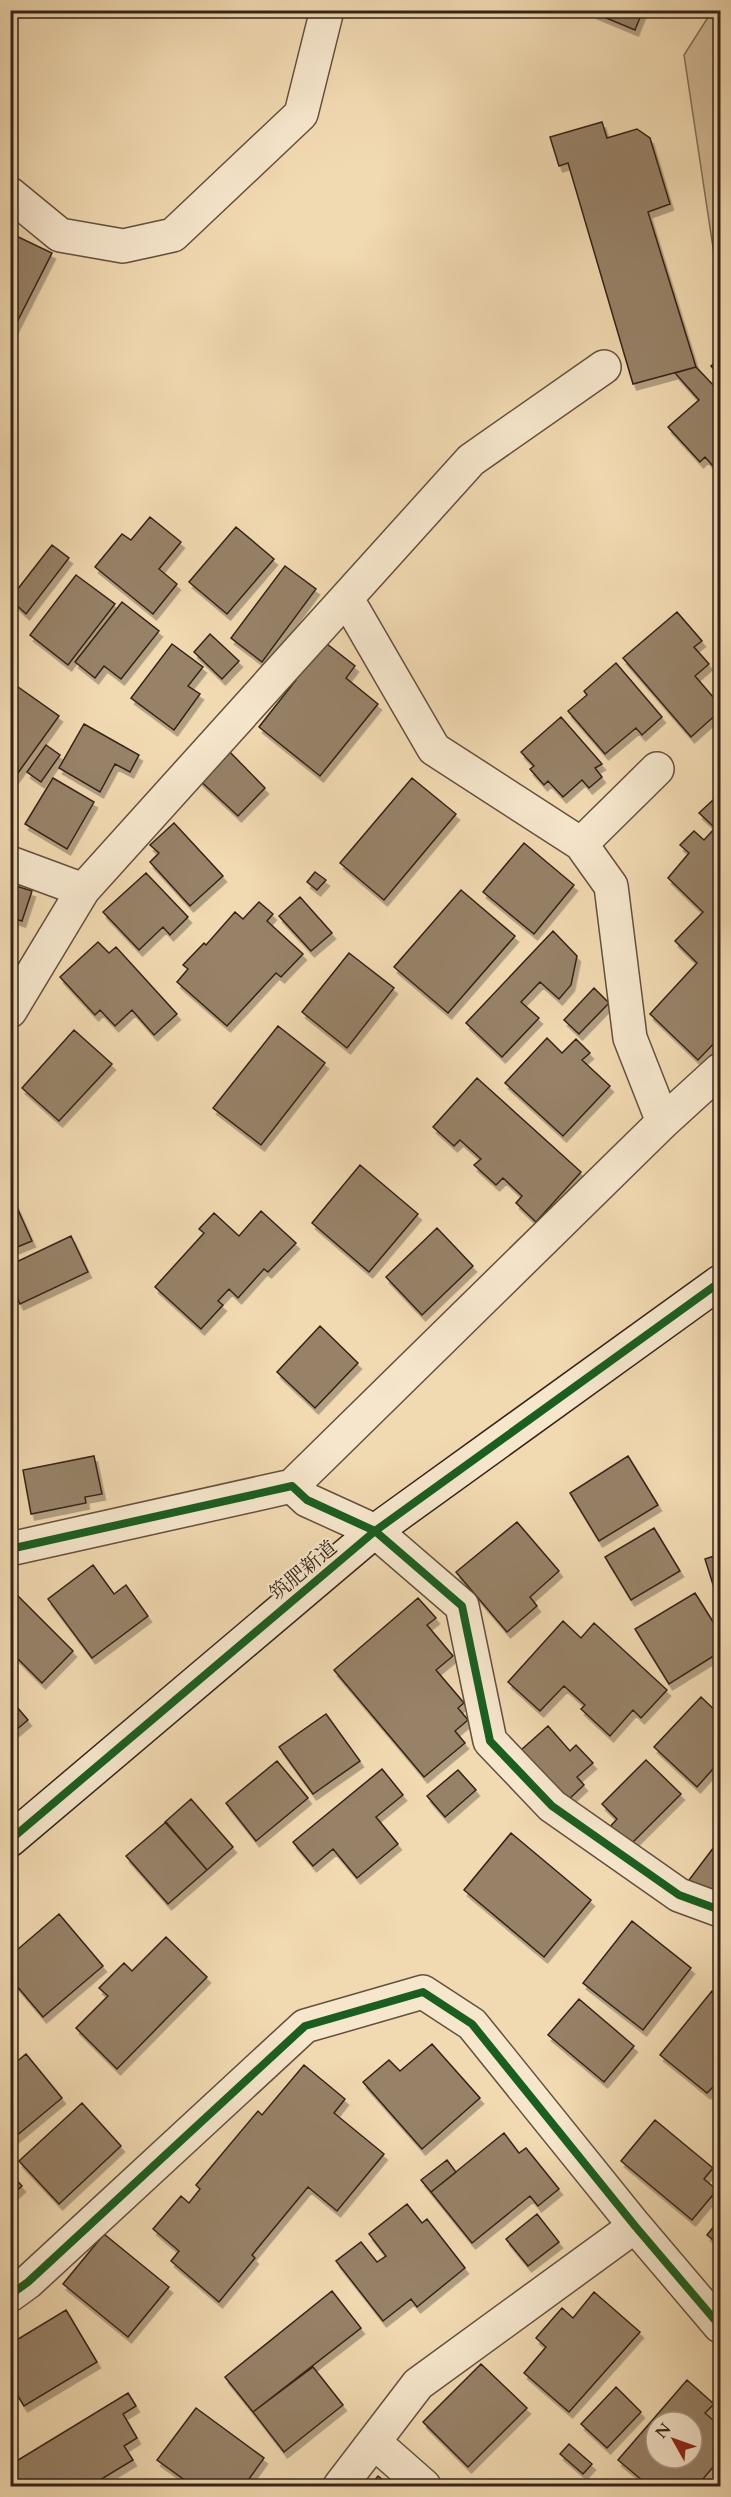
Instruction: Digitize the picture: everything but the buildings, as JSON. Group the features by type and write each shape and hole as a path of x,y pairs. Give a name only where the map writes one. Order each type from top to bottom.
{"street":[{"path":"10,194 60,235 123,246 172,235 301,114 327,10"},
{"path":"10,1011 83,890 471,460 604,367"},
{"path":"347,599 434,749 581,844 611,886 630,1038 663,1122"},
{"path":"581,844 657,769"},
{"path":"10,863 83,890"},
{"path":"10,1549 292,1485 663,1122 720,1070"},
{"name":"筑肥新道","path":"10,1840 375,1531 720,1282"},
{"path":"292,1485 307,1500 375,1531 462,1606 490,1741 552,1806 679,1895 720,1910"},
{"path":"10,2295 28,2282 305,2026 423,1992 472,2024 635,2226 720,2326"},
{"path":"340,2487 418,2384 635,2226"},
{"path":"374,2442 424,2487"}],"shaded area":[{"path":"712,11 720,11 720,294 684,55"}],"cycle path":[{"path":"10,1840 375,1531 720,1282"},
{"path":"10,1549 292,1486 307,1500 375,1531 462,1606 490,1741 552,1806 679,1895 720,1910"},
{"path":"10,2295 28,2282 305,2026 423,1992 472,2024 635,2226 720,2326"}]}
